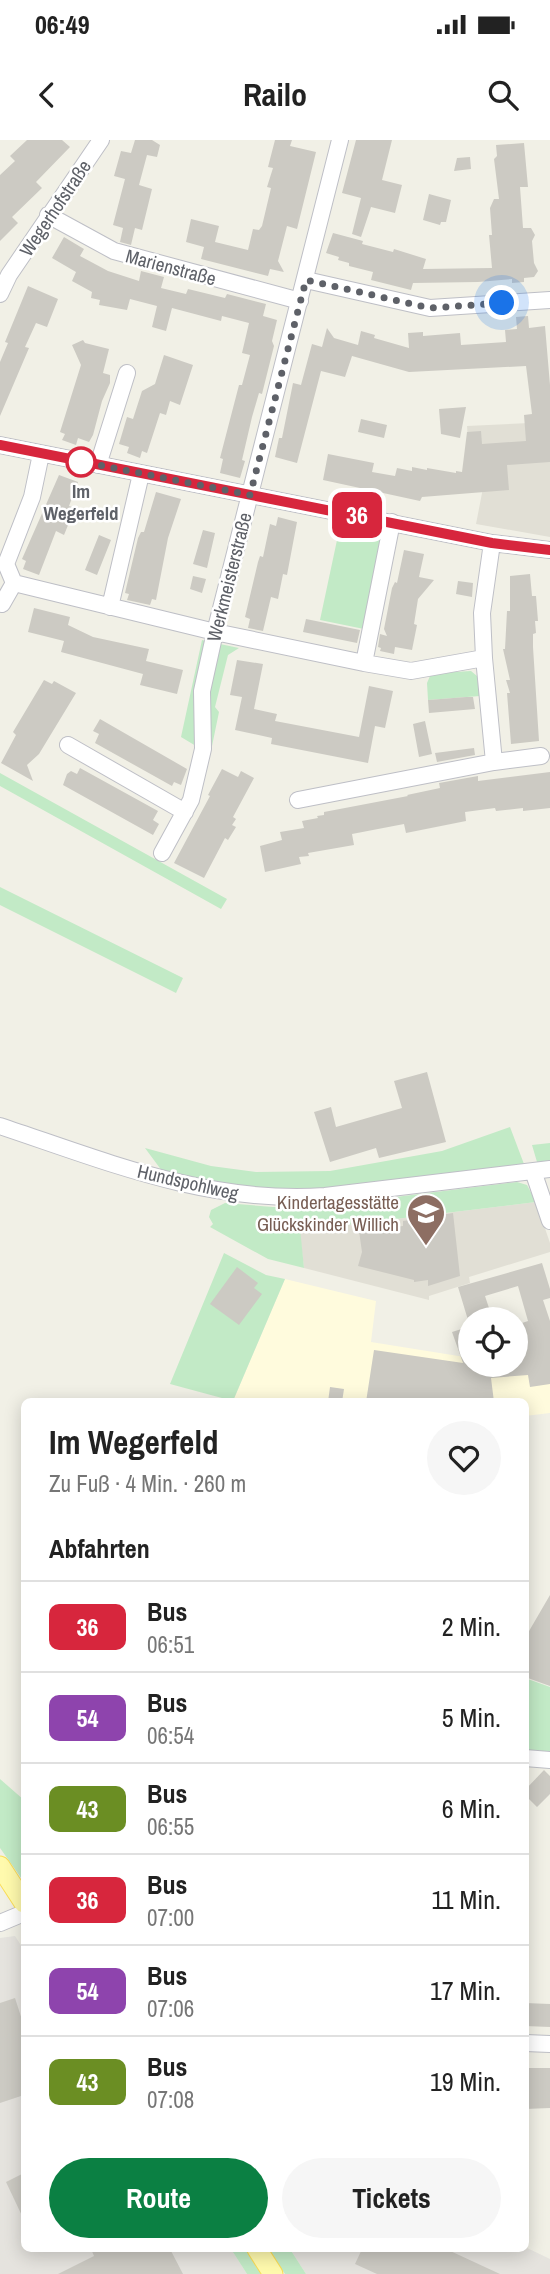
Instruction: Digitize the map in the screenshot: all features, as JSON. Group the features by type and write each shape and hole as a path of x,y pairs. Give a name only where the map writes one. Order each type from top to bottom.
{"main road":[{"path":"0,1866 21,1898"},
{"path":"259,2252 273,2274"}],"street":[{"name":"Wegerhofstraße","path":"0,294 4,272 101,140"},
{"name":"Werkmeisterstraße","path":"162,853 191,800 203,749 202,691 215,632 340,140"},
{"name":"Marienstraße","path":"48,215 114,251 300,301"},
{"path":"306,280 430,308 550,300"},
{"path":"98,465 127,373"},
{"path":"0,445 492,543 550,550"},
{"path":"14,583 6,564 32,497 41,454"},
{"path":"110,607 141,474"},
{"path":"365,663 392,522"},
{"path":"492,543 482,613 494,762"},
{"path":"2,604 14,583"},
{"path":"14,583 215,632 411,671 484,658"},
{"path":"68,745 185,812"},
{"path":"298,800 494,762 541,756"},
{"name":"Hundspohlweg","path":"0,1126 162,1179 212,1191 249,1196 332,1196 550,1169"},
{"path":"533,1171 550,1222"},
{"path":"529,1759 550,1760"},
{"path":"0,1923 21,1914"},
{"path":"529,2043 550,2044"}],"shaded area":[{"path":"550,422 550,537 476,524 483,488 468,440 467,426"},
{"name":"Kindertagesstätte Glückskinder Willich","path":"536,1202 550,1243 550,1252 469,1277 470,1283 429,1296 429,1300 304,1268 299,1228 329,1227"},
{"path":"285,1279 376,1301 371,1342 458,1356 458,1377 528,1377 528,1361 550,1354 550,1413 529,1416 529,1398 234,1398"},
{"path":"15,1936 21,1945 21,2252 233,2252 247,2274 0,2274 0,1938"},
{"path":"529,2249 550,2259 550,2274 306,2274 292,2252 529,2252"}],"green space":[{"path":"340,526 378,533 384,542 364,629 320,620"},
{"path":"202,640 206,641 196,746 181,737"},
{"path":"220,644 239,648 228,655 215,707 219,712 212,746 209,692"},
{"path":"471,671 477,676 480,696 428,700 427,683 430,676"},
{"path":"0,773 227,899 221,909 0,786"},
{"path":"0,887 183,978 176,993 0,905"},
{"path":"510,1127 524,1164 338,1189 287,1191 211,1183 162,1171 145,1148 211,1166 256,1172 330,1171 442,1151"},
{"path":"550,1143 550,1161 537,1162 532,1145"},
{"path":"517,1182 527,1185 536,1202 329,1227 300,1228 304,1268 268,1259 210,1227 213,1224 209,1217 211,1210 225,1203 273,1207 323,1206"},
{"path":"224,1253 266,1275 285,1279 234,1398 222,1398 170,1384"},
{"path":"529,1679 550,1687 550,1755 529,1754"},
{"path":"0,1779 21,1797 21,1878 0,1848"},
{"path":"233,2252 249,2252 263,2274 247,2274"},
{"path":"270,2252 292,2252 306,2274 285,2274"}],"building":[{"path":"27,140 62,140 70,147 36,182 42,188 12,217 18,223 0,241 0,175 15,161 10,156"},
{"path":"135,140 152,140 160,145 157,157 147,155 139,185 152,189 142,230 135,228 131,245 120,242 123,228 113,225 125,179 114,176 121,151 131,153"},
{"path":"275,140 292,140 290,146 316,152 297,229 287,226 278,261 284,272 270,269 268,276 201,259 204,247 186,242 191,219 219,226 215,242 248,250 253,229 259,230 262,226 271,188 267,187 273,168 268,167"},
{"path":"356,140 392,140 382,180 402,185 395,213 371,207 361,237 352,234 361,198 342,193"},
{"path":"524,143 528,187 520,187 523,228 531,228 535,235 532,241 534,263 538,271 534,277 524,278 524,282 512,283 512,279 413,283 411,290 371,280 373,272 349,266 349,263 338,260 339,257 326,253 333,233 363,241 362,244 393,252 394,249 426,259 423,269 492,268 490,208 494,199 499,199 494,159 497,156 496,145"},
{"path":"470,157 471,169 454,171 457,158"},
{"path":"429,194 451,200 446,222 441,222 440,225 423,220"},
{"path":"64,237 84,249 80,256 108,271 139,281 141,271 164,277 161,288 186,294 188,289 225,298 227,294 266,304 263,316 277,320 272,341 274,346 262,394 259,393 252,417 240,478 220,473 223,459 220,458 239,385 242,385 250,355 242,353 249,323 222,316 221,321 172,308 166,331 152,327 157,306 130,299 127,310 99,305 100,300 91,298 92,292 72,281 76,272 52,258"},
{"path":"28,286 58,299 47,327 36,323 25,347 29,348 0,416 0,362 8,343 5,342"},
{"path":"528,316 529,328 545,326 550,385 550,462 507,465 509,490 422,497 420,501 323,480 328,454 374,463 372,472 395,476 397,468 412,471 412,467 456,473 462,472 467,432 481,431 482,444 526,441 524,415 532,414 526,366 409,372 352,356 345,377 321,371 297,463 275,457 279,438 282,438 293,383 301,385 312,344 322,347 327,328 334,338 358,345 361,331 375,335 374,338 409,348 408,333 423,332 423,336 460,333 461,345 506,342 505,330 517,329 516,317"},
{"path":"83,340 85,343 109,349 103,373 110,375 110,383 93,435 89,442 78,438 76,445 62,440 65,434 60,432 81,365 72,345"},
{"path":"164,355 193,365 180,405 170,401 166,415 160,413 147,453 142,451 140,458 127,453 129,447 119,444 127,417 133,419 142,391 155,384"},
{"path":"466,407 460,438 441,434 439,409"},
{"path":"361,419 387,425 384,438 358,432"},
{"path":"59,475 78,482 69,506 75,508 64,535 56,531 39,575 23,569 26,561 22,559"},
{"path":"156,492 181,499 168,538 156,600 152,599 150,605 127,600 129,594 125,593 138,538 141,532 144,532"},
{"path":"278,517 297,522 287,575 283,574 278,599 271,597 263,631 248,628 250,619 245,617 258,562 260,556 263,557 270,524 276,526"},
{"path":"203,530 215,533 207,568 193,564"},
{"path":"99,535 111,540 97,575 85,570"},
{"path":"404,550 424,554 419,577 434,580 418,599 412,650 395,647 394,654 380,651 381,648 378,647 380,634 387,636 384,629 392,588 395,582 397,583"},
{"path":"530,574 532,596 536,596 538,621 535,621 533,647 539,741 511,744 507,693 510,693 506,680 510,680 503,649 507,611 510,611 510,576"},
{"path":"193,576 206,579 202,593 190,589"},
{"path":"458,581 473,583 472,597 456,594"},
{"path":"34,608 70,617 68,625 93,637 149,649 146,661 183,670 177,694 140,685 143,674 61,652 64,641 28,632"},
{"path":"306,619 360,630 357,643 303,632"},
{"path":"237,660 263,664 254,709 277,714 275,721 359,737 369,686 393,691 385,728 375,726 368,763 271,744 272,738 235,730 242,697 230,695"},
{"path":"44,680 52,684 54,681 76,693 39,754 27,765 33,781 1,763 16,735 13,732"},
{"path":"473,697 475,709 429,713 428,700"},
{"path":"100,719 187,769 181,785 174,782 172,786 95,743 99,734 93,731"},
{"path":"425,721 432,754 419,757 413,724"},
{"path":"474,748 475,755 437,762 435,753"},
{"path":"80,768 158,811 153,820 159,824 153,835 63,785 67,774 71,771 77,774"},
{"path":"222,769 238,777 241,771 254,778 233,817 236,819 232,825 236,827 228,840 225,838 204,878 174,863"},
{"path":"550,772 550,808 496,811 495,808 465,812 466,821 406,833 404,824 352,834 354,845 308,853 309,856 299,857 301,864 265,872 260,846 282,840 280,832 304,828 302,821 318,818 317,816 324,815 324,812 408,796 440,788 439,783 478,776 478,781"},
{"path":"427,1072 446,1142 379,1158 376,1148 330,1162 314,1112 331,1107 336,1127 402,1108 394,1081"},
{"path":"453,1213 460,1276 428,1286 428,1280 414,1282 358,1266 362,1252 359,1231 403,1226 403,1221"},
{"path":"542,1263 550,1289 550,1298 543,1300 550,1321 550,1384 530,1387 528,1307 524,1307 518,1286 485,1296 489,1307 464,1307 458,1287"},
{"path":"237,1267 258,1283 254,1288 262,1294 239,1325 210,1304"},
{"path":"458,1330 458,1349 452,1332"},
{"path":"374,1350 458,1362 458,1377 503,1377 491,1378 494,1398 367,1398"},
{"path":"330,1387 344,1389 343,1398 329,1398"},
{"path":"550,1595 550,1686 529,1678 529,1631"},
{"path":"544,1770 550,1776 550,1794 537,1807 529,1799 529,1786"},
{"path":"15,1998 21,2017 21,2096 0,2103 0,2003"},
{"path":"529,2003 550,2004 550,2027 529,2026"},
{"path":"529,2068 550,2068 550,2108 529,2109"},
{"path":"21,2174 21,2214 6,2182"},
{"path":"92,2252 172,2252 183,2274 58,2274 94,2256"},
{"path":"361,2252 452,2252 500,2274 377,2274 355,2264"}],"bus line":[{"name":"36","path":"0,445 492,543 550,550"}],"place":[{"name":"Im Wegerfeld","path":"81,462"},
{"name":"Kindertagesstätte Glückskinder Willich","path":"426,1247"}],"route":[{"path":"81,462 79,461 250,495 306,280 430,308 502,303"}]}
